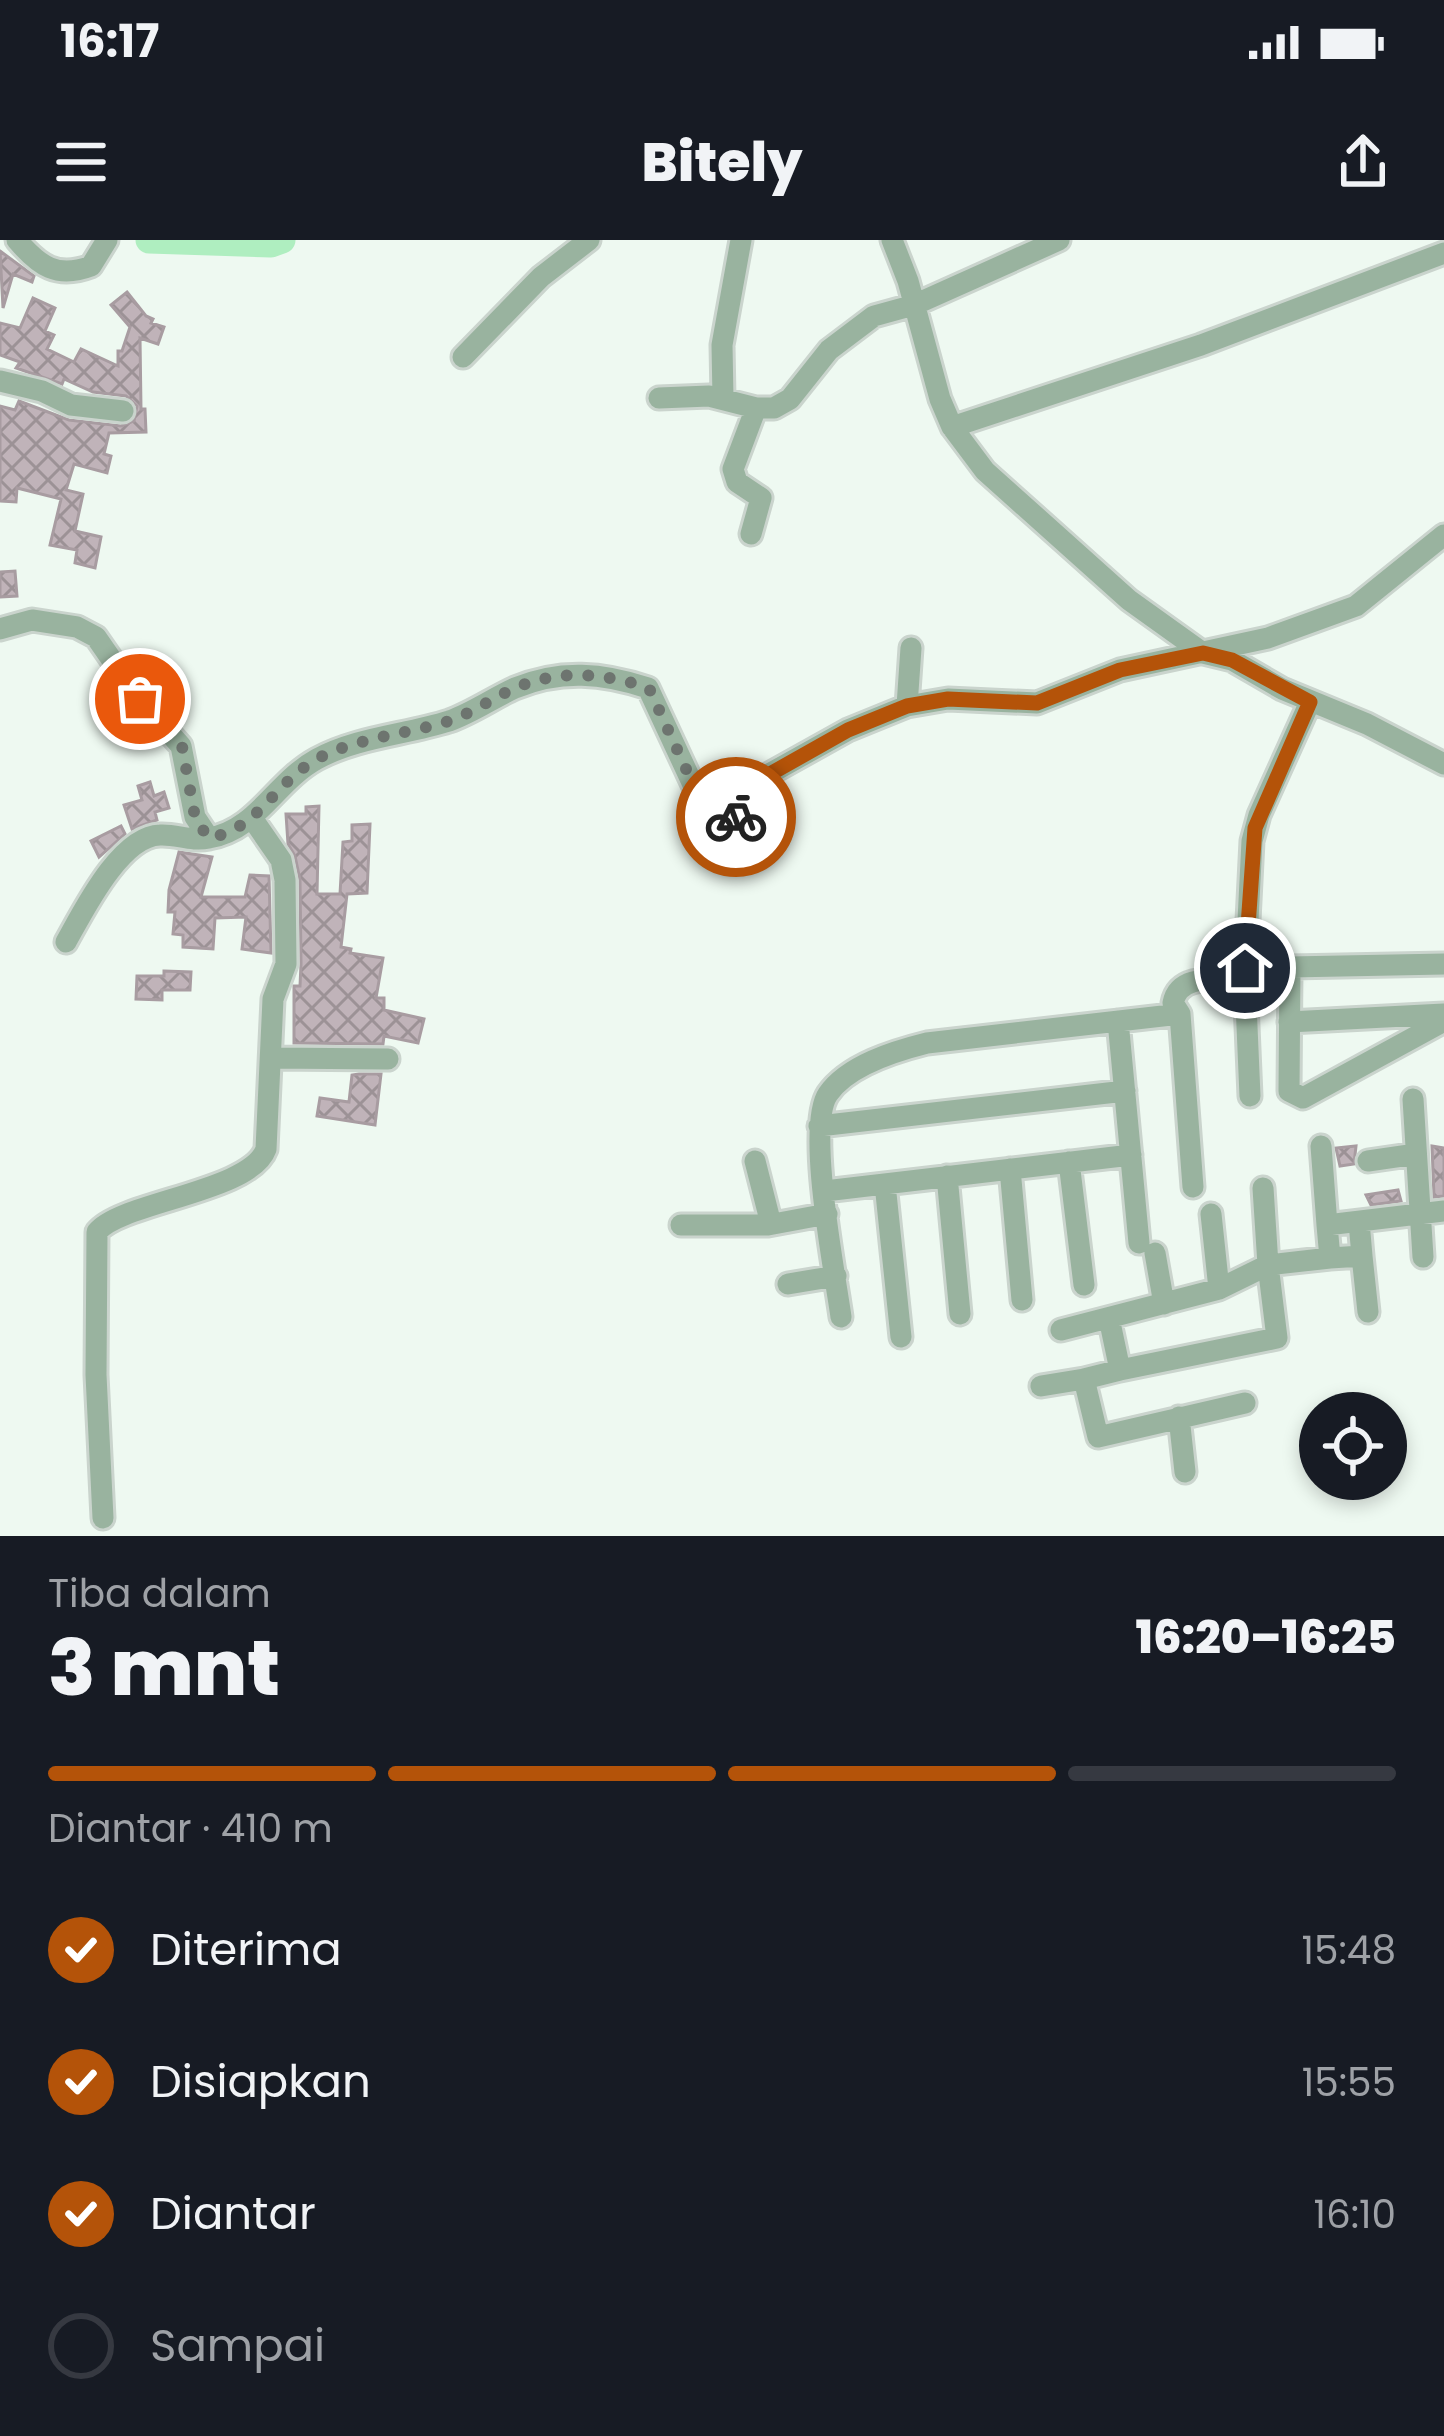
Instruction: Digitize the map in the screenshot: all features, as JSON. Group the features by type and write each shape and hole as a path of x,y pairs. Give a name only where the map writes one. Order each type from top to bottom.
{"street":[{"path":"17,240 59,273 91,266 107,240"},
{"path":"463,357 541,277 589,240"},
{"path":"723,398 724,327 741,240"},
{"path":"892,240 940,399 952,428 985,471 1129,599 1215,656 1444,764"},
{"path":"659,398 723,398 774,408 790,399 829,350 874,316 914,304 1059,240"},
{"path":"952,428 1202,345 1444,253"},
{"path":"0,381 39,390 71,405 123,411"},
{"path":"751,534 761,498 737,482 734,469 756,408"},
{"path":"66,942 106,873 136,846 159,835 180,839 226,836 252,818 280,785 316,760 360,742 451,720 519,686 575,672 649,688 702,804 718,816 732,818 746,814 770,774 790,761 907,706 948,699 1037,703 1120,670 1215,656 1356,606 1444,535"},
{"path":"0,628 32,620 77,627 96,637 140,699 182,746 195,817 208,838"},
{"path":"907,706 911,648"},
{"path":"1250,1096 1244,980 1255,828 1310,702"},
{"path":"103,1518 96,1375 97,1232 107,1222 190,1196 263,1157 273,999 286,957 284,868 252,818"},
{"path":"1444,964 1290,967 1289,1091 1303,1098 1444,1017"},
{"path":"1193,1187 1180,1014 1173,1004 1179,986 1190,981 1244,980"},
{"path":"841,1317 819,1126 830,1091 887,1054 927,1043 1180,1014"},
{"path":"1289,1022 1444,1017"},
{"path":"1118,1021 1131,1155 1147,1248 1163,1304"},
{"path":"272,1058 388,1058"},
{"path":"819,1126 1125,1091"},
{"path":"1413,1099 1423,1257"},
{"path":"1322,1146 1330,1258"},
{"path":"1368,1161 1416,1154"},
{"path":"681,1225 771,1224 885,1184 1131,1155"},
{"path":"755,1161 771,1224"},
{"path":"1070,1162 1084,1285"},
{"path":"1010,1169 1022,1300"},
{"path":"947,1177 960,1314"},
{"path":"885,1184 901,1337"},
{"path":"1041,1386 1277,1338 1263,1188"},
{"path":"1327,1225 1444,1211"},
{"path":"1211,1214 1220,1289"},
{"path":"1359,1222 1368,1312"},
{"path":"1060,1330 1220,1289 1268,1265 1362,1256"},
{"path":"788,1284 836,1276"},
{"path":"1109,1318 1120,1370"},
{"path":"1084,1379 1098,1437 1244,1403"},
{"path":"1179,1417 1185,1472"}],"building":[{"path":"0,251 34,276 32,282 13,274 3,308"},
{"path":"127,292 153,319 151,323 164,327 158,344 140,338 146,432 109,433 104,454 111,456 107,473 74,464 66,490 83,494 75,531 101,537 95,568 75,563 77,550 50,545 61,499 17,488 16,502 0,501 0,406 15,410 19,401 69,420 121,426 134,421 137,406 126,396 93,392 64,379 62,384 16,368 20,362 0,355 0,323 20,328 33,298 55,308 45,331 54,335 47,349 74,362 81,349 118,366 118,351 130,327 111,305"},
{"path":"15,571 17,596 0,597 0,572"},
{"path":"150,782 154,796 164,792 169,808 155,812 157,820 132,829 124,805 142,800 138,786"},
{"path":"319,806 317,894 340,894 343,842 352,841 352,825 370,824 367,893 347,894 341,947 383,958 376,998 384,998 384,1010 424,1019 418,1043 384,1036 383,1044 294,1043 294,986 300,986 301,964 300,880 288,844 286,814 306,814 306,807"},
{"path":"121,826 125,834 99,857 91,841"},
{"path":"179,852 212,857 201,897 245,897 250,875 269,876 271,953 242,949 246,917 215,918 213,949 183,947 183,935 173,934 175,912 168,912"},
{"path":"164,971 191,972 190,990 162,990 162,1000 136,999 137,976 164,976"},
{"path":"381,1074 375,1125 317,1116 320,1098 349,1102 352,1075"},
{"path":"1356,1146 1354,1164 1340,1166 1336,1148"},
{"path":"1432,1146 1444,1148 1444,1196 1434,1197"},
{"path":"1398,1190 1401,1201 1371,1205 1366,1195"}],"waterway":[{"path":"149,240 271,244 282,240"}],"way so far":[{"path":"140,699 182,746 195,817 208,838 226,836 247,824 280,785 316,760 360,742 451,720 519,686 575,672 649,688 702,804 718,816 736,817"}],"route":[{"path":"736,817 746,814 770,774 790,761 907,706 948,699 1037,703 1120,670 1203,653 1232,660 1310,702 1255,828 1245,968"}]}
